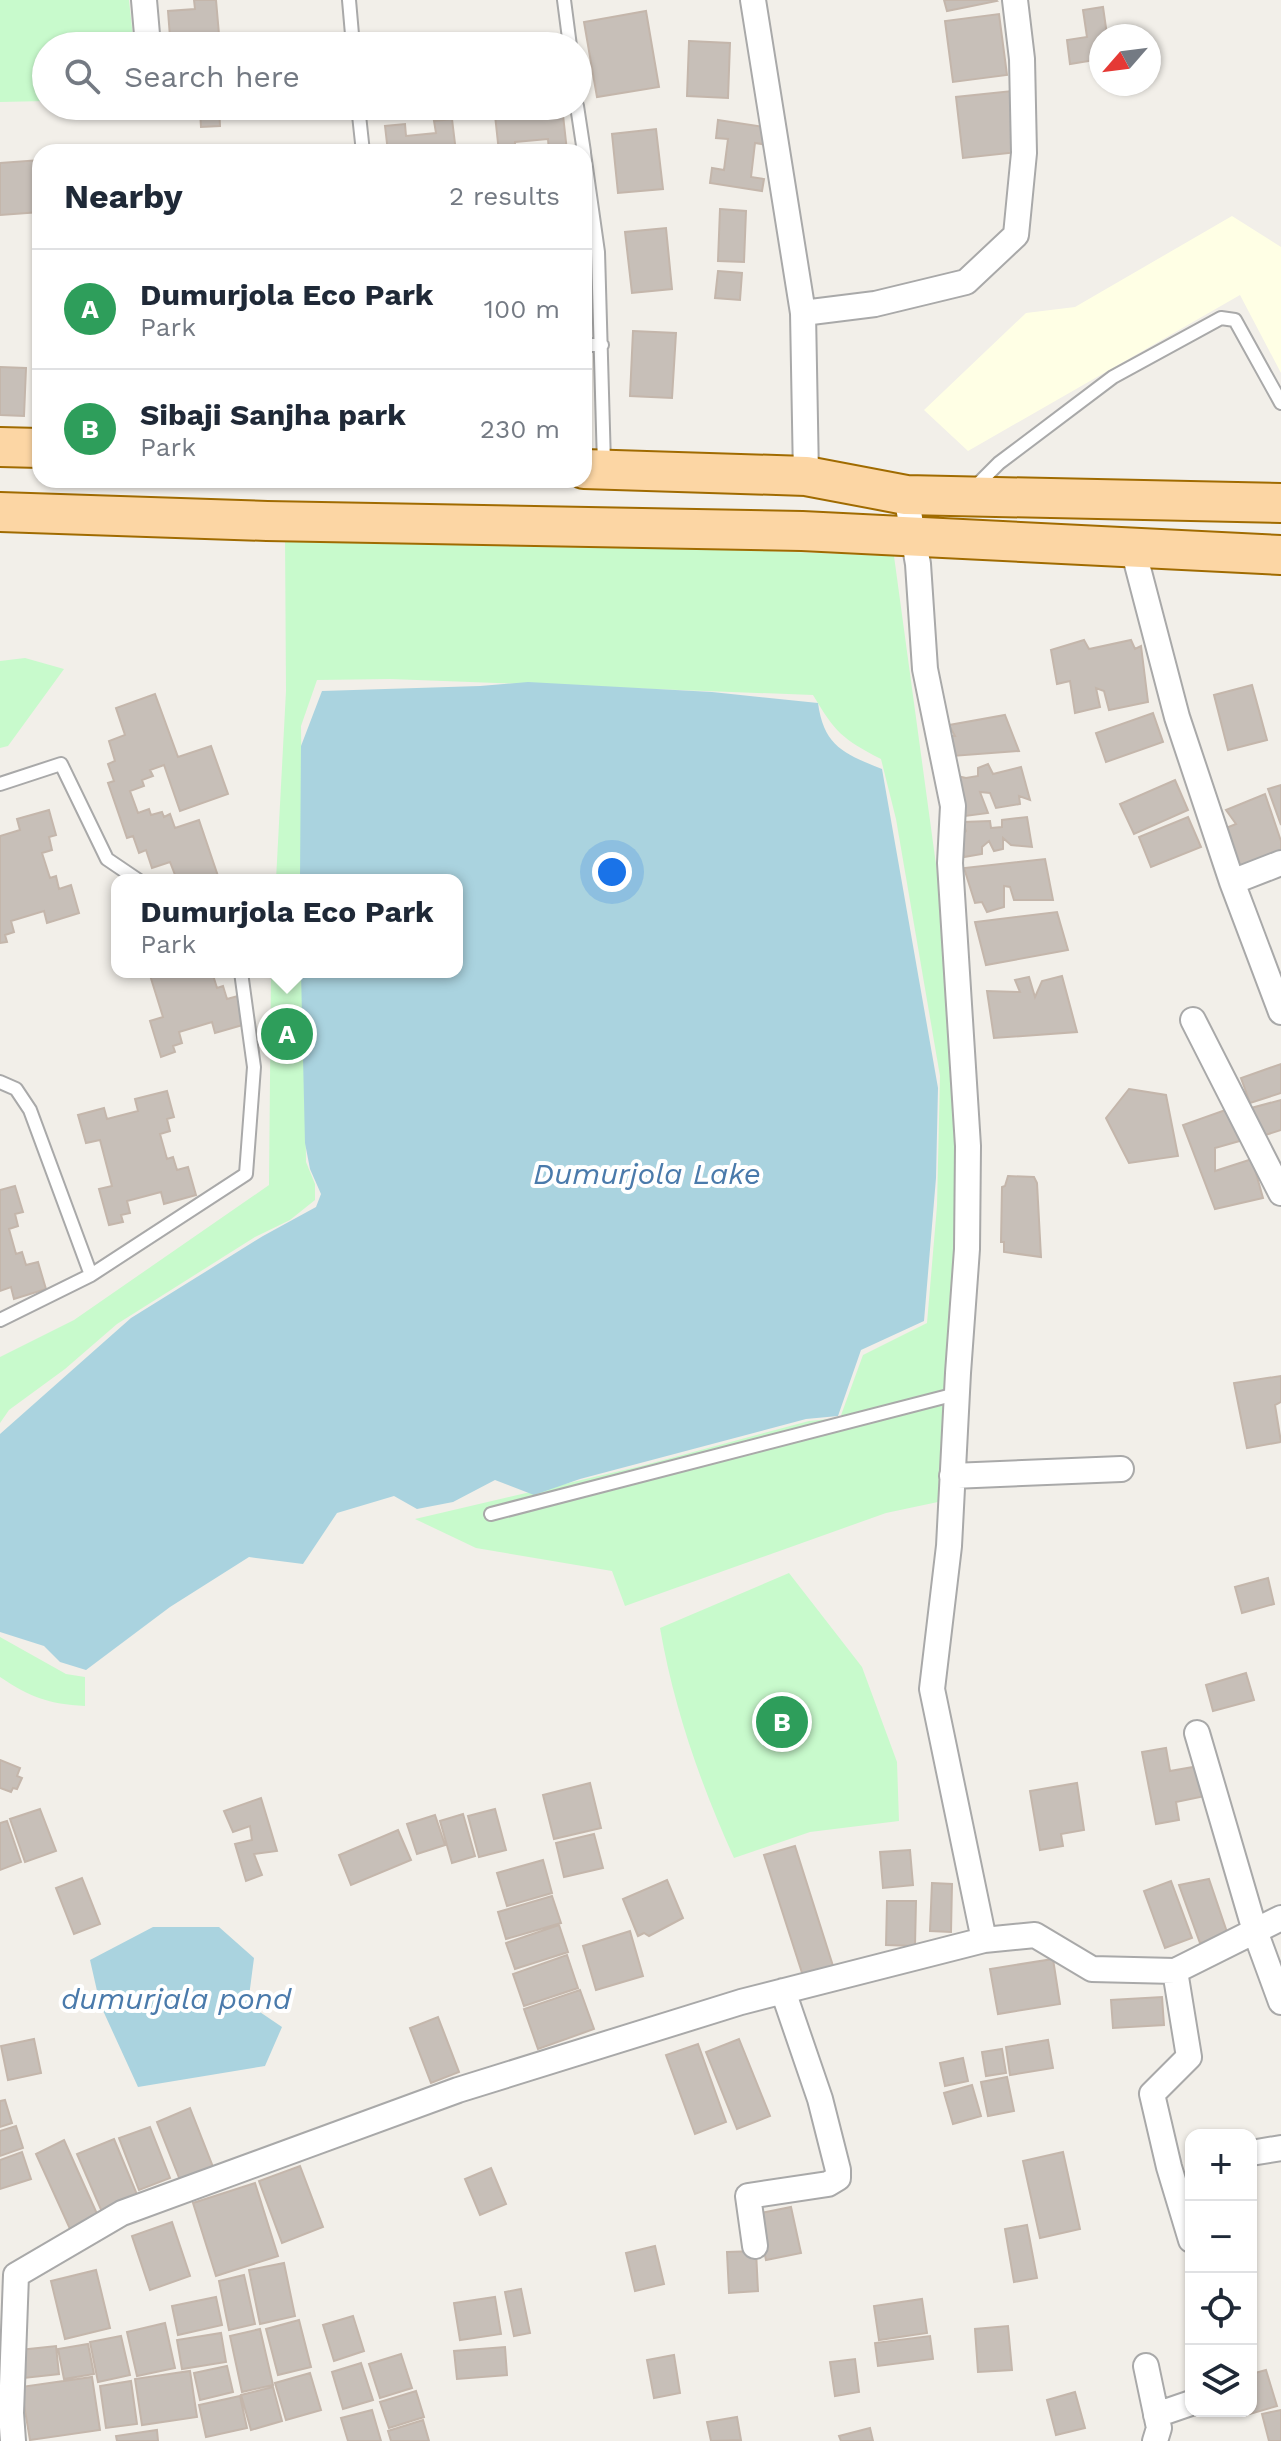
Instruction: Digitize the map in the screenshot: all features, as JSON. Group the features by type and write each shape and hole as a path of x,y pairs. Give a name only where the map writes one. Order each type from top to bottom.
{"main road":[{"path":"0,447 32,448"},
{"path":"594,470 806,476 906,495 1281,503"},
{"path":"0,512 267,521 802,531 1281,555"}],"street":[{"path":"144,0 147,32"},
{"path":"753,0 803,313 806,476"},
{"path":"803,313 875,304 966,282 1016,235 1024,153 1022,59 1015,0"},
{"path":"906,495 918,564 925,669 953,806 950,863 968,1146 967,1249 949,1546 932,1689 984,1940"},
{"path":"1133,549 1177,717 1232,882 1281,1012"},
{"path":"1232,882 1281,863"},
{"path":"1193,1020 1281,1193"},
{"path":"952,1476 1121,1469"},
{"path":"1197,1733 1255,1931 1281,2002"},
{"path":"13,2441 7,2328 16,2275 122,2213 458,2090 783,1991 984,1940 1035,1935 1092,1969 1175,1971 1281,1918"},
{"path":"1175,1971 1189,2057 1152,2094 1180,2166 1185,2201"},
{"path":"755,2246 748,2196 828,2184 838,2178 820,2099 783,1991"},
{"path":"1257,2152 1281,2148"},
{"path":"1146,2366 1159,2428 1155,2441"},
{"path":"1156,2415 1185,2405"}],"lane":[{"path":"349,0 352,32"},
{"path":"564,0 568,32"},
{"path":"360,120 362,144"},
{"path":"579,120 583,144"},
{"path":"592,210 598,252 602,345 594,470"},
{"path":"592,252 598,252"},
{"path":"966,496 999,463 1113,377 1221,318 1235,320 1281,403"},
{"path":"592,345 602,345"},
{"path":"0,784 61,764 107,859 129,874"},
{"path":"0,1320 91,1275 246,1174 254,1067 242,978"},
{"path":"0,1082 16,1089 30,1110 91,1275"},
{"path":"491,1514 956,1394"}],"shaded area":[{"path":"1232,216 1281,247 1281,373 1240,295 968,451 924,410 1026,313 1075,307"}],"green space":[{"path":"0,0 129,0 132,32 32,32 32,101 0,102"},
{"path":"285,536 894,556 943,916 963,1135 952,1499 886,1513 625,1606 612,1571 476,1548 415,1519 641,1466 809,1421 840,1418 863,1355 927,1323 937,1206 940,1076 896,819 881,759 841,733 813,695 390,679 317,680 301,726 303,874 276,874 286,691"},
{"path":"25,658 64,669 8,746 0,748 0,661"},
{"path":"271,978 304,978 306,1162 315,1184 315,1200 290,1220 255,1237 117,1324 65,1369 9,1410 0,1423 0,1357 74,1320 269,1185"},
{"path":"789,1573 862,1667 897,1762 899,1821 810,1832 734,1858 690,1746 660,1628"},
{"path":"0,1637 66,1674 85,1677 85,1706 40,1698 0,1677"}],"water":[{"name":"Dumurjola Lake","path":"528,682 712,692 818,703 825,730 838,747 882,769 938,1088 936,1178 924,1321 861,1350 838,1416 806,1419 580,1479 534,1495 495,1480 453,1502 417,1509 394,1496 337,1513 303,1564 249,1557 170,1607 86,1670 60,1662 44,1646 0,1632 0,1434 131,1318 263,1236 316,1207 321,1194 310,1169 305,1143 301,978 463,978 463,874 300,874 301,746 322,691"},
{"name":"dumurjala pond","path":"153,1927 219,1927 254,1958 248,2004 282,2027 265,2066 138,2087 100,2004 90,1960"}],"building":[{"path":"194,0 216,0 219,32 170,32 168,11 195,9"},
{"path":"944,0 996,0 997,1 947,11"},
{"path":"1103,7 1105,24 1089,24 1089,61 1070,64 1067,40 1087,37 1083,10"},
{"path":"646,11 659,87 597,97 592,68 592,32 586,32 584,22"},
{"path":"999,14 1007,75 953,82 945,21"},
{"path":"689,41 730,43 728,98 687,96"},
{"path":"1012,91 1019,152 963,158 956,97"},
{"path":"201,120 220,120 220,126 201,127"},
{"path":"452,120 455,144 387,144 385,126 405,124 406,136 436,133 434,121"},
{"path":"496,120 564,120 566,144 548,144 548,139 498,144"},
{"path":"718,120 770,128 768,145 755,143 751,177 764,179 762,191 710,183 712,168 724,170 728,139 716,138"},
{"path":"656,129 663,189 618,193 612,134"},
{"path":"32,161 32,213 0,215 0,163"},
{"path":"720,209 746,211 744,262 718,261"},
{"path":"666,228 672,289 632,293 625,232"},
{"path":"718,271 742,273 740,300 715,298"},
{"path":"633,331 676,333 672,398 630,396"},
{"path":"0,367 26,368 24,416 0,415"},
{"path":"1084,640 1089,649 1131,640 1135,649 1141,646 1148,702 1109,710 1104,691 1096,688 1100,707 1075,713 1070,681 1057,684 1051,650"},
{"path":"1252,685 1267,740 1228,750 1214,695"},
{"path":"155,694 178,757 211,746 228,794 180,811 164,765 150,770 153,776 142,780 144,786 130,791 138,813 149,809 151,815 162,812 164,817 170,814 175,828 199,820 217,874 175,874 170,862 152,868 146,850 139,853 133,836 127,838 108,783 114,781 108,764 115,761 109,741 125,735 116,708"},
{"path":"1153,713 1163,742 1106,762 1096,733"},
{"path":"1005,715 1019,751 952,756 946,736 955,736 949,725"},
{"path":"988,764 993,774 1021,767 1030,800 1019,796 1020,804 996,808 990,793 980,792 988,813 965,816 959,810 953,775 966,778 978,776 978,768"},
{"path":"1175,780 1188,810 1134,834 1120,804"},
{"path":"1281,785 1281,825 1268,789"},
{"path":"1265,794 1281,841 1281,855 1239,874 1221,830 1236,824 1226,810"},
{"path":"49,810 56,835 49,837 52,850 42,853 50,878 56,876 59,889 71,885 79,913 47,923 44,911 11,921 14,932 5,935 7,942 0,943 0,836 20,830 17,819"},
{"path":"1027,817 1032,847 1011,845 1003,838 1003,849 994,851 989,841 982,847 982,854 964,857 960,837 966,831 963,822 990,821 991,828 1002,827 1002,820"},
{"path":"1188,817 1201,847 1151,867 1139,837"},
{"path":"1045,859 1053,900 1014,900 1010,887 1004,886 1004,907 987,912 982,902 975,903 964,868"},
{"path":"1057,912 1068,950 986,965 975,922"},
{"path":"1062,976 1077,1032 994,1038 987,991 1020,992 1015,980 1029,977 1035,997 1042,981"},
{"path":"151,978 214,978 217,988 223,986 227,999 238,996 246,1024 215,1033 212,1022 179,1032 182,1043 173,1046 175,1052 161,1057 150,1021 163,1017"},
{"path":"1281,1064 1281,1093 1250,1103 1241,1078"},
{"path":"1129,1089 1166,1095 1178,1156 1129,1163 1106,1118"},
{"path":"167,1091 174,1117 167,1119 170,1131 160,1134 167,1159 173,1157 177,1170 188,1167 196,1195 164,1204 161,1192 127,1201 130,1213 121,1215 123,1222 109,1225 99,1189 112,1186 100,1140 86,1143 78,1115 104,1108 107,1119 138,1111 135,1099"},
{"path":"1281,1100 1281,1130 1259,1137 1251,1108"},
{"path":"1231,1108 1243,1140 1215,1148 1215,1171 1252,1159 1263,1198 1215,1209 1183,1125"},
{"path":"1008,1176 1034,1177 1037,1183 1041,1257 1004,1252 1004,1242 1001,1242 1002,1187"},
{"path":"15,1186 23,1212 15,1214 18,1226 9,1229 16,1254 22,1252 26,1265 38,1262 46,1289 14,1299 11,1287 0,1291 0,1190"},
{"path":"1281,1376 1281,1402 1275,1405 1281,1442 1247,1448 1234,1383"},
{"path":"1268,1578 1274,1604 1242,1613 1235,1587"},
{"path":"1246,1673 1254,1700 1213,1711 1206,1685"},
{"path":"1166,1748 1170,1771 1199,1766 1205,1796 1176,1802 1179,1820 1156,1824 1142,1752"},
{"path":"0,1760 20,1768 17,1776 22,1778 17,1789 13,1788 11,1792 0,1788"},
{"path":"590,1783 601,1828 554,1839 543,1795"},
{"path":"1077,1783 1084,1830 1061,1834 1063,1846 1040,1850 1030,1791"},
{"path":"261,1798 277,1851 254,1854 262,1875 246,1881 235,1844 252,1840 250,1826 233,1832 224,1811"},
{"path":"40,1809 56,1851 25,1862 10,1819"},
{"path":"495,1809 506,1850 479,1857 468,1816"},
{"path":"463,1814 475,1856 452,1863 440,1821"},
{"path":"435,1815 445,1845 417,1854 407,1824"},
{"path":"7,1821 21,1862 0,1870 0,1823"},
{"path":"398,1830 411,1860 351,1885 339,1855"},
{"path":"594,1834 603,1868 564,1877 556,1843"},
{"path":"795,1846 834,1969 804,1979 764,1855"},
{"path":"910,1850 913,1885 883,1888 880,1852"},
{"path":"543,1860 552,1893 507,1906 497,1873"},
{"path":"82,1878 100,1924 74,1934 56,1888"},
{"path":"1209,1879 1228,1935 1200,1943 1179,1885"},
{"path":"667,1880 683,1918 649,1936 644,1933 638,1936 623,1899"},
{"path":"1171,1881 1192,1938 1165,1948 1144,1891"},
{"path":"932,1883 952,1884 951,1932 930,1931"},
{"path":"552,1896 561,1923 506,1939 498,1912"},
{"path":"887,1901 916,1901 915,1946 886,1945"},
{"path":"559,1925 568,1952 515,1969 506,1943"},
{"path":"630,1931 643,1976 596,1990 583,1946"},
{"path":"567,1955 578,1988 524,2006 513,1974"},
{"path":"1053,1959 1060,2004 998,2014 990,1969"},
{"path":"580,1990 594,2029 538,2049 524,2009"},
{"path":"1162,1997 1164,2025 1113,2028 1111,2000"},
{"path":"438,2017 459,2072 431,2083 410,2028"},
{"path":"34,2039 41,2073 8,2080 1,2046"},
{"path":"739,2039 770,2116 737,2129 706,2052"},
{"path":"1048,2040 1053,2068 1010,2075 1006,2047"},
{"path":"698,2044 726,2122 695,2134 666,2055"},
{"path":"1002,2049 1006,2073 986,2076 982,2052"},
{"path":"963,2058 968,2081 945,2086 940,2063"},
{"path":"1007,2077 1014,2111 988,2116 981,2082"},
{"path":"972,2085 981,2116 953,2124 944,2093"},
{"path":"5,2100 12,2123 0,2127 0,2101"},
{"path":"190,2108 213,2167 180,2180 157,2122"},
{"path":"16,2126 23,2148 0,2156 0,2131"},
{"path":"150,2127 170,2178 139,2190 119,2138"},
{"path":"114,2139 138,2197 102,2212 77,2154"},
{"path":"64,2140 98,2216 70,2229 36,2154"},
{"path":"22,2152 31,2179 0,2189 0,2160"},
{"path":"1063,2152 1080,2229 1040,2238 1023,2161"},
{"path":"300,2166 323,2227 282,2243 259,2181"},
{"path":"491,2168 506,2204 480,2215 465,2179"},
{"path":"255,2183 278,2256 216,2276 193,2203"},
{"path":"791,2207 801,2253 766,2260 756,2214"},
{"path":"172,2222 190,2276 150,2290 132,2236"},
{"path":"1027,2225 1037,2278 1014,2282 1005,2229"},
{"path":"655,2246 664,2284 635,2291 626,2253"},
{"path":"756,2251 758,2291 729,2293 727,2252"},
{"path":"284,2263 295,2316 260,2324 249,2270"},
{"path":"96,2270 110,2328 65,2339 51,2281"},
{"path":"244,2275 255,2324 229,2330 219,2281"},
{"path":"521,2289 530,2333 514,2336 505,2292"},
{"path":"216,2297 222,2325 178,2335 172,2306"},
{"path":"495,2297 501,2334 460,2340 454,2303"},
{"path":"922,2299 927,2333 879,2340 874,2306"},
{"path":"353,2316 364,2351 334,2361 323,2325"},
{"path":"299,2320 311,2367 278,2375 266,2329"},
{"path":"165,2323 175,2368 137,2376 127,2332"},
{"path":"1008,2326 1012,2370 978,2372 975,2329"},
{"path":"260,2329 273,2385 242,2392 230,2336"},
{"path":"221,2333 226,2362 182,2369 177,2340"},
{"path":"121,2336 130,2375 98,2382 90,2342"},
{"path":"930,2336 933,2359 878,2366 875,2343"},
{"path":"88,2344 94,2374 64,2379 58,2349"},
{"path":"56,2346 59,2374 24,2378 20,2350"},
{"path":"505,2347 507,2375 457,2379 454,2351"},
{"path":"401,2354 412,2388 380,2398 369,2364"},
{"path":"674,2355 680,2393 654,2398 647,2360"},
{"path":"855,2359 859,2392 835,2396 830,2362"},
{"path":"361,2363 373,2400 343,2409 332,2372"},
{"path":"227,2366 233,2392 200,2400 194,2373"},
{"path":"1266,2370 1277,2406 1257,2412 1257,2372"},
{"path":"190,2371 197,2417 142,2425 135,2379"},
{"path":"310,2373 321,2410 286,2420 275,2383"},
{"path":"92,2377 100,2430 30,2440 21,2387"},
{"path":"131,2381 137,2424 106,2428 100,2386"},
{"path":"273,2387 282,2421 251,2430 241,2395"},
{"path":"416,2391 424,2417 389,2428 380,2402"},
{"path":"1075,2392 1085,2428 1056,2435 1047,2400"},
{"path":"240,2396 247,2428 206,2437 199,2405"},
{"path":"372,2410 381,2441 348,2441 341,2418"},
{"path":"1281,2410 1281,2441 1269,2441 1262,2414"},
{"path":"737,2417 741,2440 711,2441 707,2422"},
{"path":"423,2420 429,2441 391,2441 388,2431"},
{"path":"870,2428 873,2441 841,2441 839,2436"},
{"path":"157,2430 158,2441 117,2441 116,2436"}],"place":[{"name":"Dumurjola Eco Park","path":"287,1034"},
{"name":"Sibaji Sanjha park","path":"782,1722"}]}
